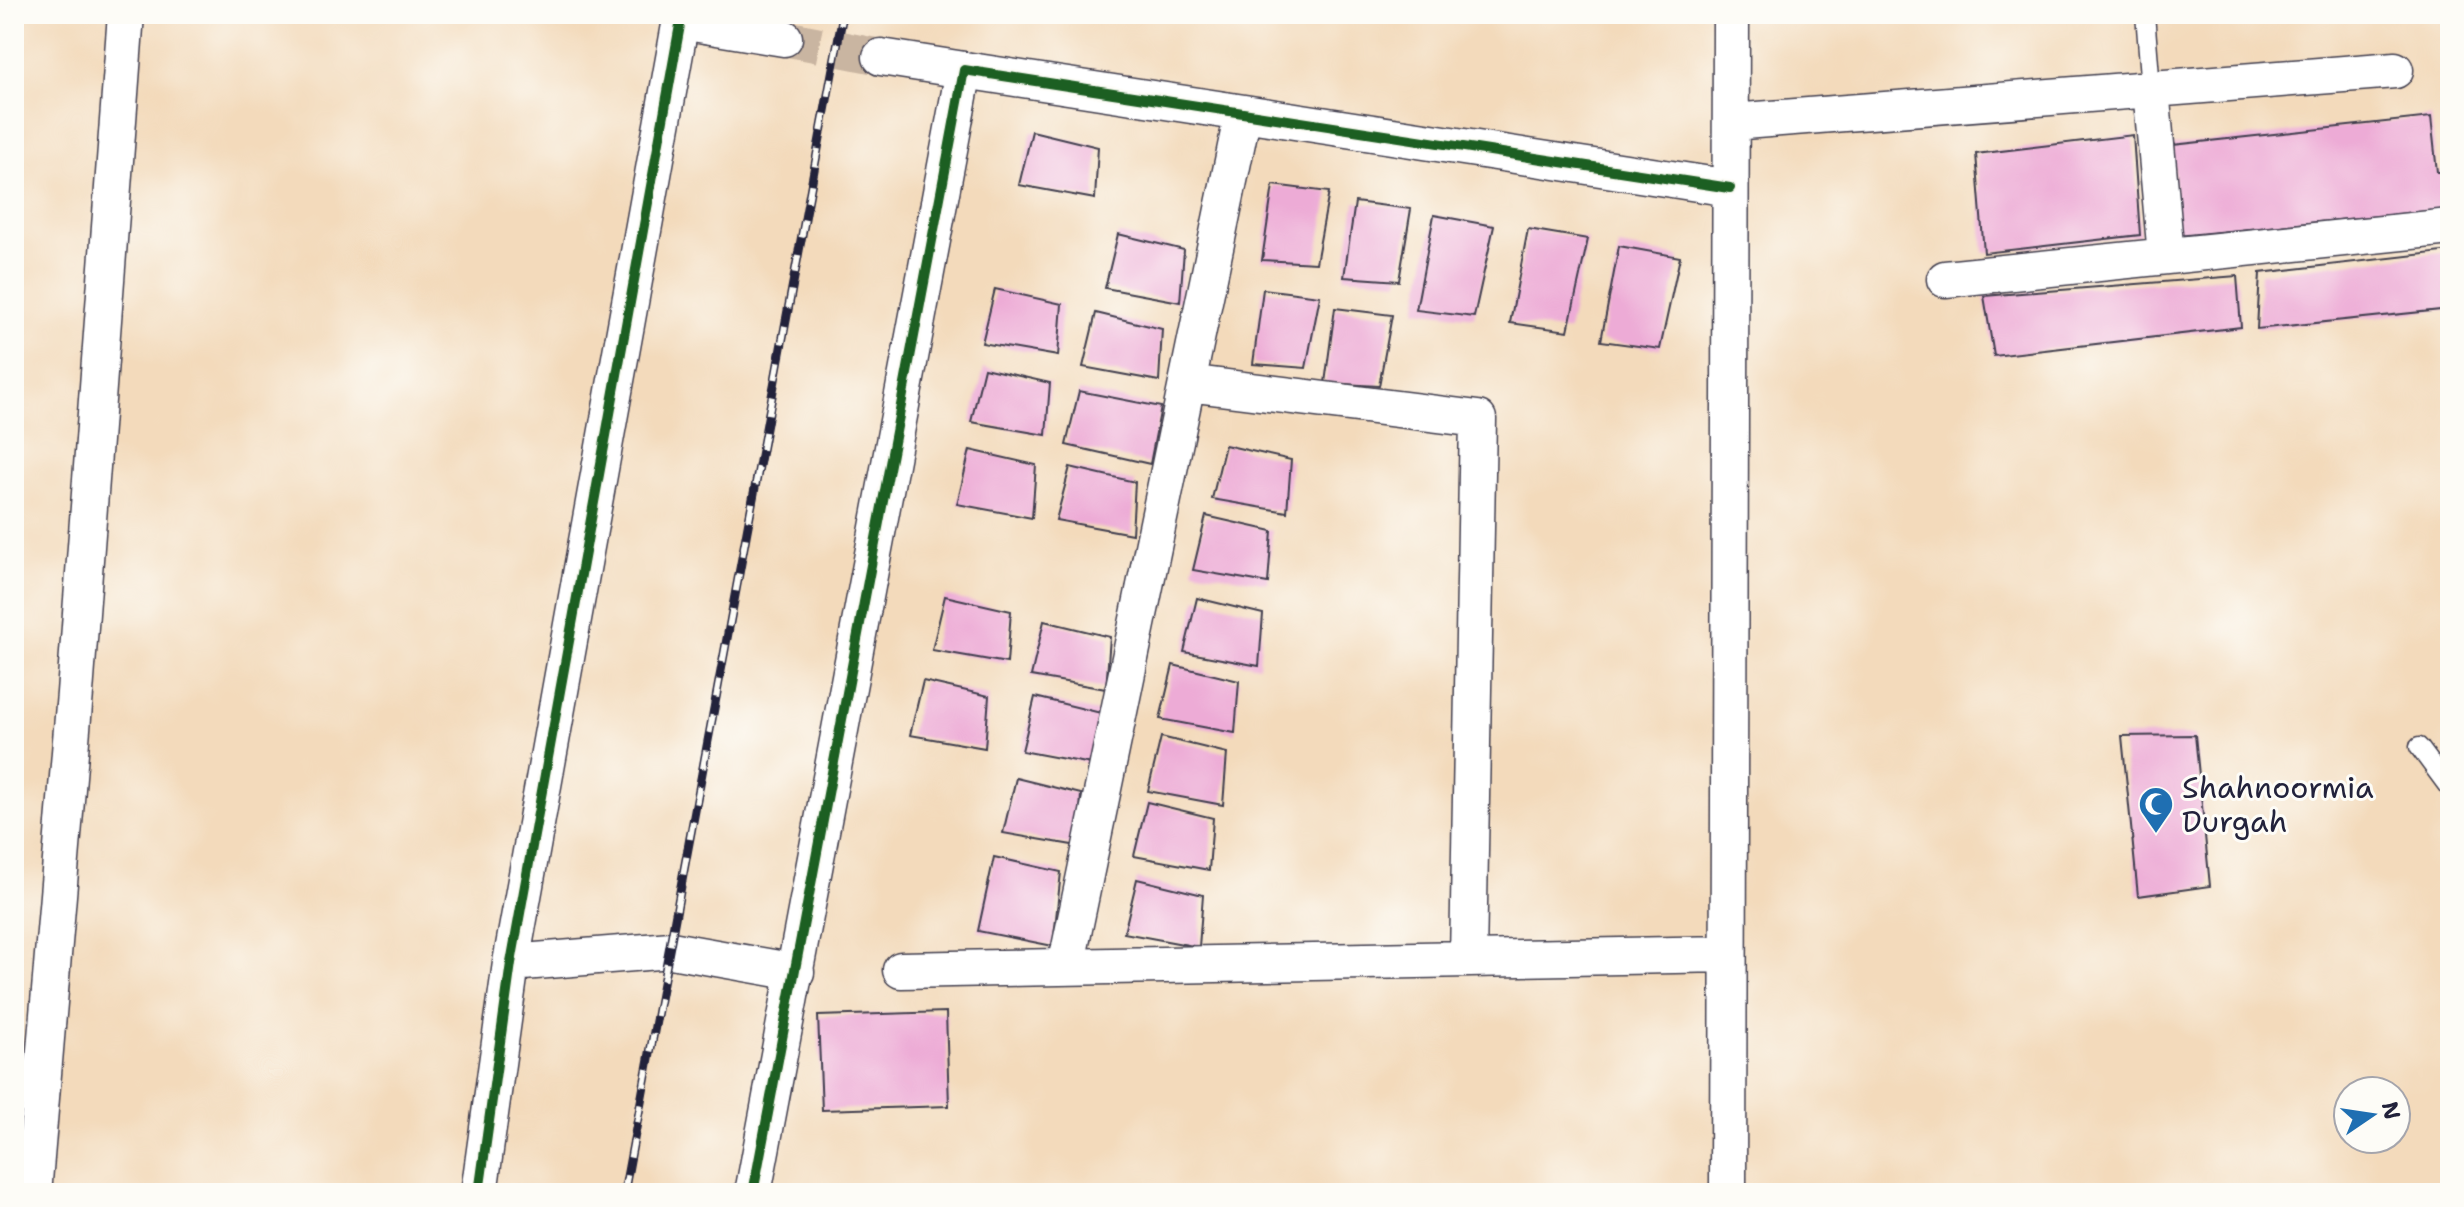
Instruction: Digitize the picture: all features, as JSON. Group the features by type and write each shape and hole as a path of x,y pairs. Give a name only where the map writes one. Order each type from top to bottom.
{"street":[{"path":"33,1193 75,693 126,14"},
{"path":"1728,1193 1731,14"},
{"path":"479,1193 511,963 682,17 784,38"},
{"path":"881,57 1730,188"},
{"path":"753,1193 964,70"},
{"path":"1731,122 2395,70"},
{"path":"2151,89 2166,256"},
{"path":"1066,967 1243,113"},
{"path":"1945,279 2450,227"},
{"path":"1187,383 1478,419 1468,959"},
{"path":"511,963 671,950 796,972"},
{"path":"901,970 1727,954"}],"lane":[{"path":"2145,14 2151,89"},
{"path":"2419,747 2450,789"}],"building":[{"path":"2431,117 2437,172 2450,172 2450,209 2177,236 2173,145"},
{"path":"1032,131 1098,147 1095,199 1019,185"},
{"path":"2133,135 2140,235 1984,253 1976,154"},
{"path":"1273,185 1329,192 1316,263 1262,260"},
{"path":"1355,202 1411,209 1399,281 1344,277"},
{"path":"1434,215 1494,226 1474,317 1416,310"},
{"path":"1528,229 1588,239 1568,331 1510,323"},
{"path":"1118,234 1184,250 1180,302 1105,288"},
{"path":"1619,246 1680,257 1660,349 1601,341"},
{"path":"2450,251 2450,309 2257,329 2260,273"},
{"path":"2237,276 2241,327 1994,356 1984,296"},
{"path":"995,289 1062,304 1058,356 982,343"},
{"path":"1263,289 1320,296 1306,368 1253,364"},
{"path":"1335,308 1392,315 1379,386 1325,383"},
{"path":"1096,313 1162,329 1159,381 1083,367"},
{"path":"984,368 1050,383 1046,435 971,422"},
{"path":"1079,391 1161,407 1150,464 1066,445"},
{"path":"1225,445 1291,460 1287,512 1212,499"},
{"path":"970,450 1036,465 1032,518 957,504"},
{"path":"1070,467 1135,482 1132,534 1056,520"},
{"path":"1206,516 1272,531 1268,583 1193,570"},
{"path":"945,596 1011,611 1007,663 932,650"},
{"path":"1197,598 1263,614 1259,666 1184,652"},
{"path":"1044,621 1110,637 1106,689 1031,676"},
{"path":"1173,665 1239,681 1235,733 1160,719"},
{"path":"923,681 989,696 985,748 910,735"},
{"path":"1035,697 1101,713 1097,765 1022,751"},
{"path":"2195,735 2210,886 2138,896 2122,736"},
{"path":"1161,737 1227,753 1223,805 1148,791"},
{"path":"1016,778 1081,794 1078,846 1003,833"},
{"path":"1147,802 1213,818 1209,870 1134,856"},
{"path":"994,857 1061,872 1053,946 978,931"},
{"path":"1137,879 1203,895 1199,947 1124,933"},
{"path":"946,1012 949,1106 822,1110 818,1016"}],"waterway":[{"path":"2443,14 2450,21"}],"tunnel":[{"path":"784,38 881,57"}],"railway":[{"path":"624,1193 843,14"}],"cycle path":[{"path":"479,1193 511,963 682,14"},
{"path":"753,1193 964,70 1730,188"}],"place":[{"name":"Shahnoormia Durgah","path":"2156,835"}]}
